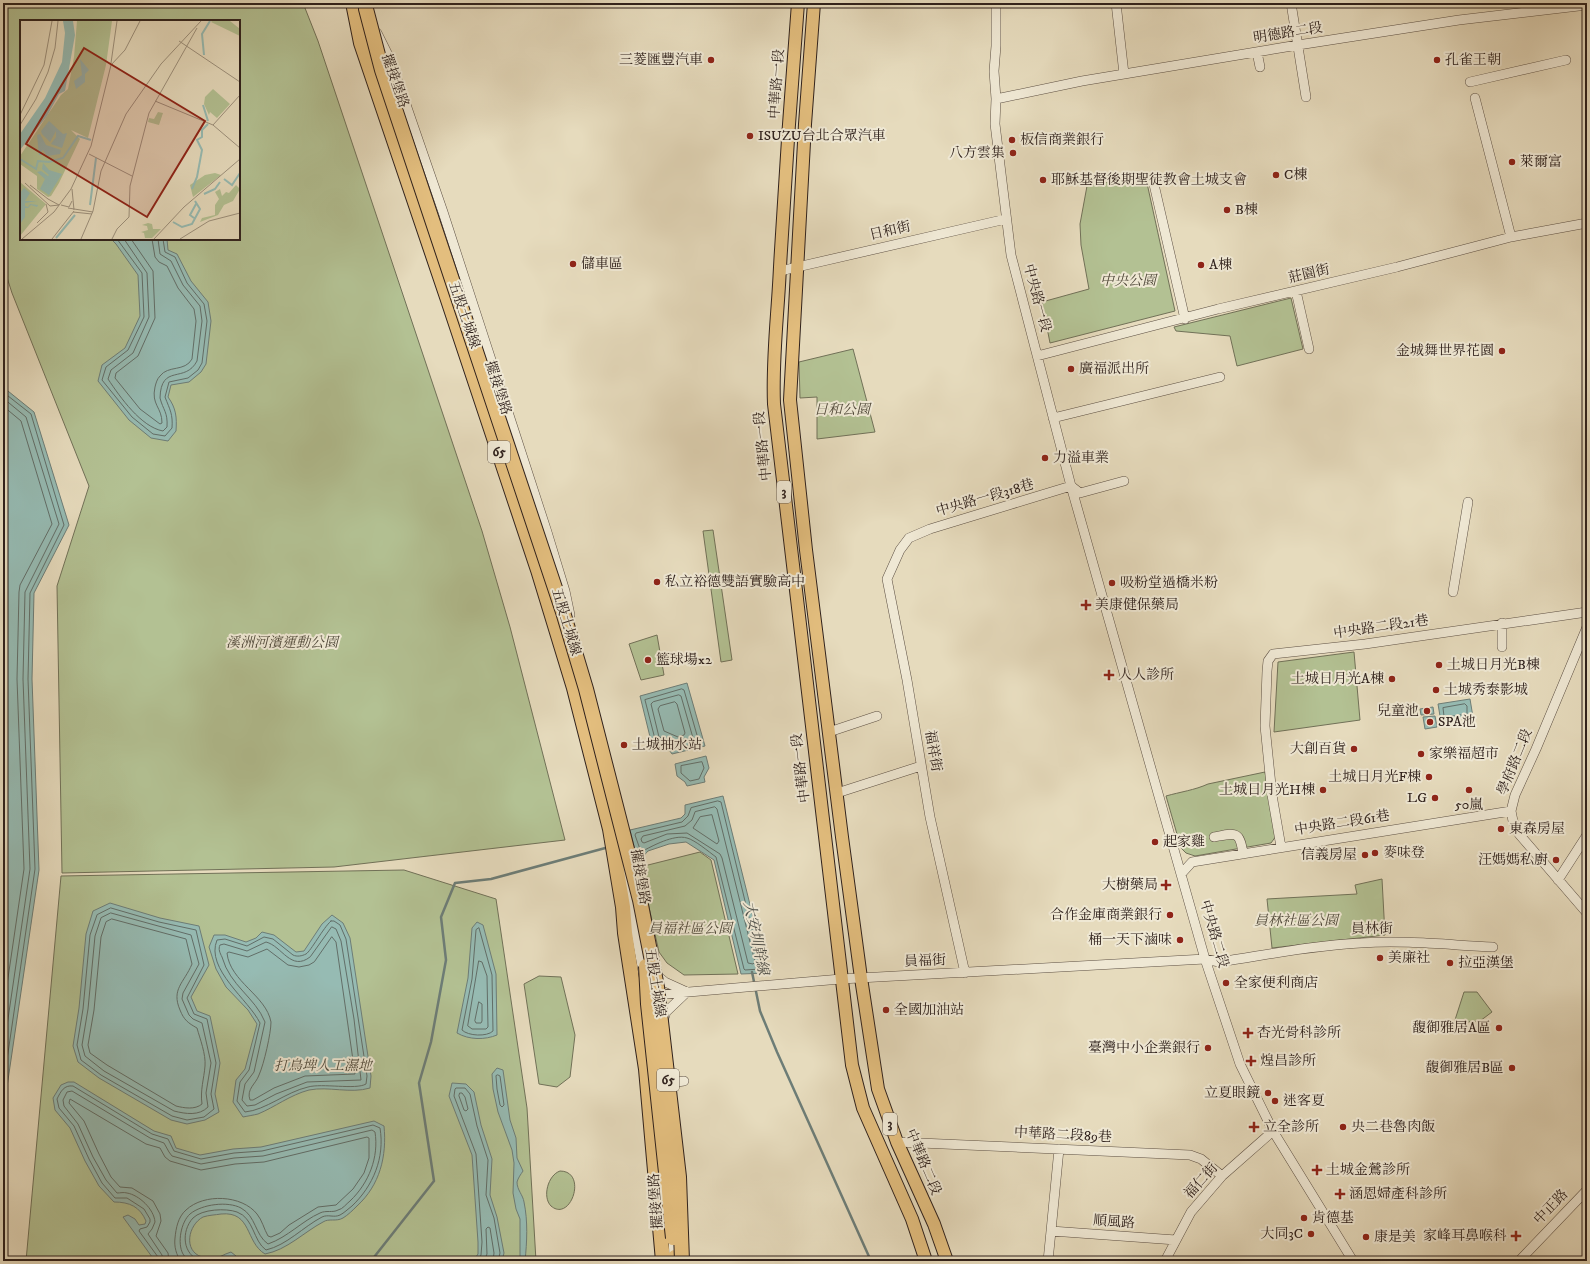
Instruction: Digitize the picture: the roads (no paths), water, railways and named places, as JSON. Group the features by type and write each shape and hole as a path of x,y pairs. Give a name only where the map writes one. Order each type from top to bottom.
{"highway":[{"name":"五股土城線","path":"353,3 361,43 531,548 572,681 610,829 623,907 625,933 646,1068 663,1261"},
{"name":"五股土城線","path":"366,3 366,9 382,70 563,612 586,689 640,900 658,987 679,1177 682,1261"},
{"path":"640,900 642,940 647,972 647,1000 674,1261"},
{"path":"623,907 634,940 640,974 647,1000"}],"main road":[{"name":"中華路一段","path":"798,3 773,372 774,404 841,979"},
{"name":"3","path":"814,3 796,267 790,400 806,550 861,978"},
{"name":"中華路二段","path":"861,978 878,1089 897,1142 934,1224 947,1261"},
{"name":"3","path":"841,979 852,1065 863,1108 912,1219 926,1261"}],"street":[{"name":"擺接堡路","path":"353,3 553,595 581,691 618,837 655,1043 671,1199 674,1261"},
{"name":"擺接堡路","path":"362,3 388,55 402,93 443,212 565,591 573,633 581,691"},
{"name":"中央路一段","path":"996,3 996,46 994,71 996,99 995,124 1011,255 1071,486 1101,592"},
{"path":"1116,3 1124,74"},
{"path":"1291,3 1306,97"},
{"name":"明德路二段","path":"996,99 1124,74 1298,45 1459,20 1587,5"},
{"path":"1257,52 1260,68"},
{"path":"1470,82 1566,60"},
{"path":"1476,98 1511,238"},
{"path":"1153,180 1185,319"},
{"name":"日和街","path":"780,270 1006,219"},
{"name":"莊園街","path":"1037,356 1511,238 1587,223"},
{"path":"1296,291 1309,349"},
{"path":"1053,418 1220,377"},
{"path":"490,408 505,403"},
{"path":"1071,486 1080,493 1124,481"},
{"name":"中央路一段318巷","path":"909,538 930,529 1071,486"},
{"path":"1453,592 1468,502"},
{"name":"福祥街","path":"909,538 900,550 887,579 907,680 930,817 965,973"},
{"name":"中央路二段","path":"1101,592 1182,873 1205,959 1240,1064 1273,1131 1353,1261"},
{"name":"中央路二段21巷","path":"1281,847 1272,795 1265,738 1268,661 1273,654 1365,644 1502,623 1587,612"},
{"path":"1502,623 1502,647"},
{"name":"學府路二段","path":"1587,627 1515,795 1511,811 1513,821 1519,834 1587,913"},
{"path":"829,732 877,716"},
{"path":"837,793 921,766"},
{"name":"中央路二段61巷","path":"1182,873 1192,862 1511,811"},
{"path":"1214,837 1236,834 1241,840 1243,854"},
{"path":"1558,880 1587,835"},
{"name":"員林街","path":"1205,959 1219,962 1320,947 1362,943 1405,943 1493,947"},
{"name":"員福街","path":"647,1000 687,992 841,979 1205,959"},
{"path":"641,961 648,969 665,982 687,992 666,1012 655,1043"},
{"path":"660,1084 684,1081"},
{"name":"福仁街","path":"1164,1261 1191,1212 1222,1176 1273,1131"},
{"name":"中華路二段89巷","path":"897,1142 1190,1155 1201,1159 1222,1176"},
{"path":"1048,1261 1059,1149"},
{"name":"中正路","path":"1519,1261 1587,1190"},
{"name":"順風路","path":"1051,1231 1176,1240"}],"water":[{"path":"112,240 167,240 168,250 177,254 191,281 208,302 211,321 206,364 201,372 189,382 171,385 168,397 171,401 176,417 176,431 168,441 151,438 129,420 98,381 102,365 125,348 140,316 138,275"},
{"path":"3,387 34,412 69,525 34,593 32,679 39,870 3,1114"},
{"path":"687,683 705,746 672,754 667,747 653,749 640,696"},
{"path":"1470,699 1473,717 1441,722 1438,704"},
{"name":"兒童池","path":"1433,707 1434,714 1421,715 1420,709"},
{"name":"SPA池","path":"1435,716 1437,727 1425,729 1423,717"},
{"path":"706,756 709,768 704,777 705,782 687,786 685,782 677,776 675,764"},
{"path":"723,796 767,973 741,974 714,860 686,842 669,844 648,851 638,862 630,830 681,818 685,814 685,805"},
{"path":"110,903 160,918 199,926 209,965 191,997 197,1011 210,1016 220,1063 215,1094 219,1112 205,1120 187,1124 171,1120 99,1078 78,1062 73,1046 79,1008 86,934 93,911"},
{"path":"332,915 343,923 350,938 371,1076 370,1088 362,1090 309,1090 295,1095 258,1114 243,1117 233,1102 236,1080 245,1069 257,1024 248,1010 226,987 216,969 209,947 214,935 225,935 246,942 256,938 262,932 274,935 296,952 304,951 322,924"},
{"path":"477,922 483,925 496,974 497,1035 487,1038 472,1038 457,1033 468,978 472,928"},
{"path":"497,1068 503,1070 510,1120 516,1138 517,1158 523,1171 517,1182 523,1199 527,1224 525,1261 520,1261 520,1219 516,1209 513,1193 514,1163 512,1150 498,1112 493,1089 492,1074"},
{"path":"68,1082 74,1082 154,1131 171,1136 176,1148 200,1155 233,1149 261,1147 374,1121 384,1126 385,1137 383,1159 371,1189 365,1198 354,1209 343,1218 325,1221 281,1249 265,1254 259,1249 247,1228 238,1217 231,1214 221,1214 205,1216 198,1221 191,1232 190,1244 196,1254 207,1259 210,1260 231,1252 236,1256 236,1261 155,1261 123,1217 128,1215 135,1219 139,1225 145,1224 146,1221 144,1216 130,1204 114,1202 99,1186 85,1161 70,1128 55,1110 53,1098 61,1085"},
{"path":"452,1083 466,1084 474,1092 481,1125 492,1159 490,1195 497,1217 504,1253 502,1261 473,1261 478,1254 478,1242 472,1155 449,1096"}],"waterway":[{"path":"371,1261 434,1181 419,1083 431,1042 446,960 441,917 455,883 491,879 609,847"},
{"name":"大安圳幹線","path":"752,972 760,1011 871,1261"}],"place":[{"name":"三菱匯豐汽車","path":"711,60"},
{"name":"孔雀王朝","path":"1437,60"},
{"name":"ISUZU台北合眾汽車","path":"750,136"},
{"name":"板信商業銀行","path":"1012,140"},
{"name":"八方雲集","path":"1013,153"},
{"name":"萊爾富","path":"1512,162"},
{"name":"C棟","path":"1276,175"},
{"name":"耶穌基督後期聖徒教會土城支會","path":"1043,180"},
{"name":"B棟","path":"1227,210"},
{"name":"儲車區","path":"573,264"},
{"name":"A棟","path":"1201,265"},
{"name":"金城舞世界花園","path":"1502,351"},
{"name":"廣福派出所","path":"1071,369"},
{"name":"力溢車業","path":"1045,458"},
{"name":"私立裕德雙語實驗高中","path":"657,582"},
{"name":"吸粉堂過橋米粉","path":"1112,583"},
{"name":"美康健保藥局","path":"1086,605"},
{"name":"籃球場x2","path":"648,660"},
{"name":"土城日月光B棟","path":"1439,665"},
{"name":"人人診所","path":"1109,675"},
{"name":"土城日月光A棟","path":"1392,679"},
{"name":"土城秀泰影城","path":"1436,690"},
{"name":"兒童池","path":"1427,711"},
{"name":"SPA池","path":"1430,722"},
{"name":"土城抽水站","path":"624,745"},
{"name":"大創百貨","path":"1354,749"},
{"name":"家樂福超市","path":"1421,754"},
{"name":"土城日月光F棟","path":"1429,777"},
{"name":"土城日月光H棟","path":"1323,790"},
{"name":"50嵐","path":"1469,790"},
{"name":"LG","path":"1435,798"},
{"name":"東森房屋","path":"1501,829"},
{"name":"起家雞","path":"1155,842"},
{"name":"麥味登","path":"1375,853"},
{"name":"信義房屋","path":"1365,855"},
{"name":"汪媽媽私廚","path":"1556,860"},
{"name":"大樹藥局","path":"1166,885"},
{"name":"合作金庫商業銀行","path":"1170,915"},
{"name":"桶一天下滷味","path":"1180,940"},
{"name":"美廉社","path":"1380,958"},
{"name":"拉亞漢堡","path":"1450,963"},
{"name":"全家便利商店","path":"1226,983"},
{"name":"全國加油站","path":"886,1010"},
{"name":"馥御雅居A區","path":"1499,1028"},
{"name":"杏光骨科診所","path":"1248,1033"},
{"name":"臺灣中小企業銀行","path":"1208,1048"},
{"name":"煌昌診所","path":"1251,1061"},
{"name":"馥御雅居B區","path":"1512,1068"},
{"name":"立夏眼鏡","path":"1268,1093"},
{"name":"迷客夏","path":"1275,1101"},
{"name":"立全診所","path":"1254,1127"},
{"name":"央二巷魯肉飯","path":"1343,1127"},
{"name":"土城金鶯診所","path":"1317,1170"},
{"name":"涵恩婦產科診所","path":"1340,1194"},
{"name":"肯德基","path":"1304,1218"},
{"name":"大同3C","path":"1311,1234"},
{"name":"家峰耳鼻喉科","path":"1516,1236"},
{"name":"康是美","path":"1366,1237"}],"park label":[{"name":"中央公園","path":"1128,281"},
{"name":"日和公園","path":"842,410"},
{"name":"溪洲河濱運動公園","path":"282,643"},
{"name":"員林社區公園","path":"1296,921"},
{"name":"員福社區公園","path":"690,929"},
{"name":"打鳥埤人工濕地","path":"323,1066"}]}
